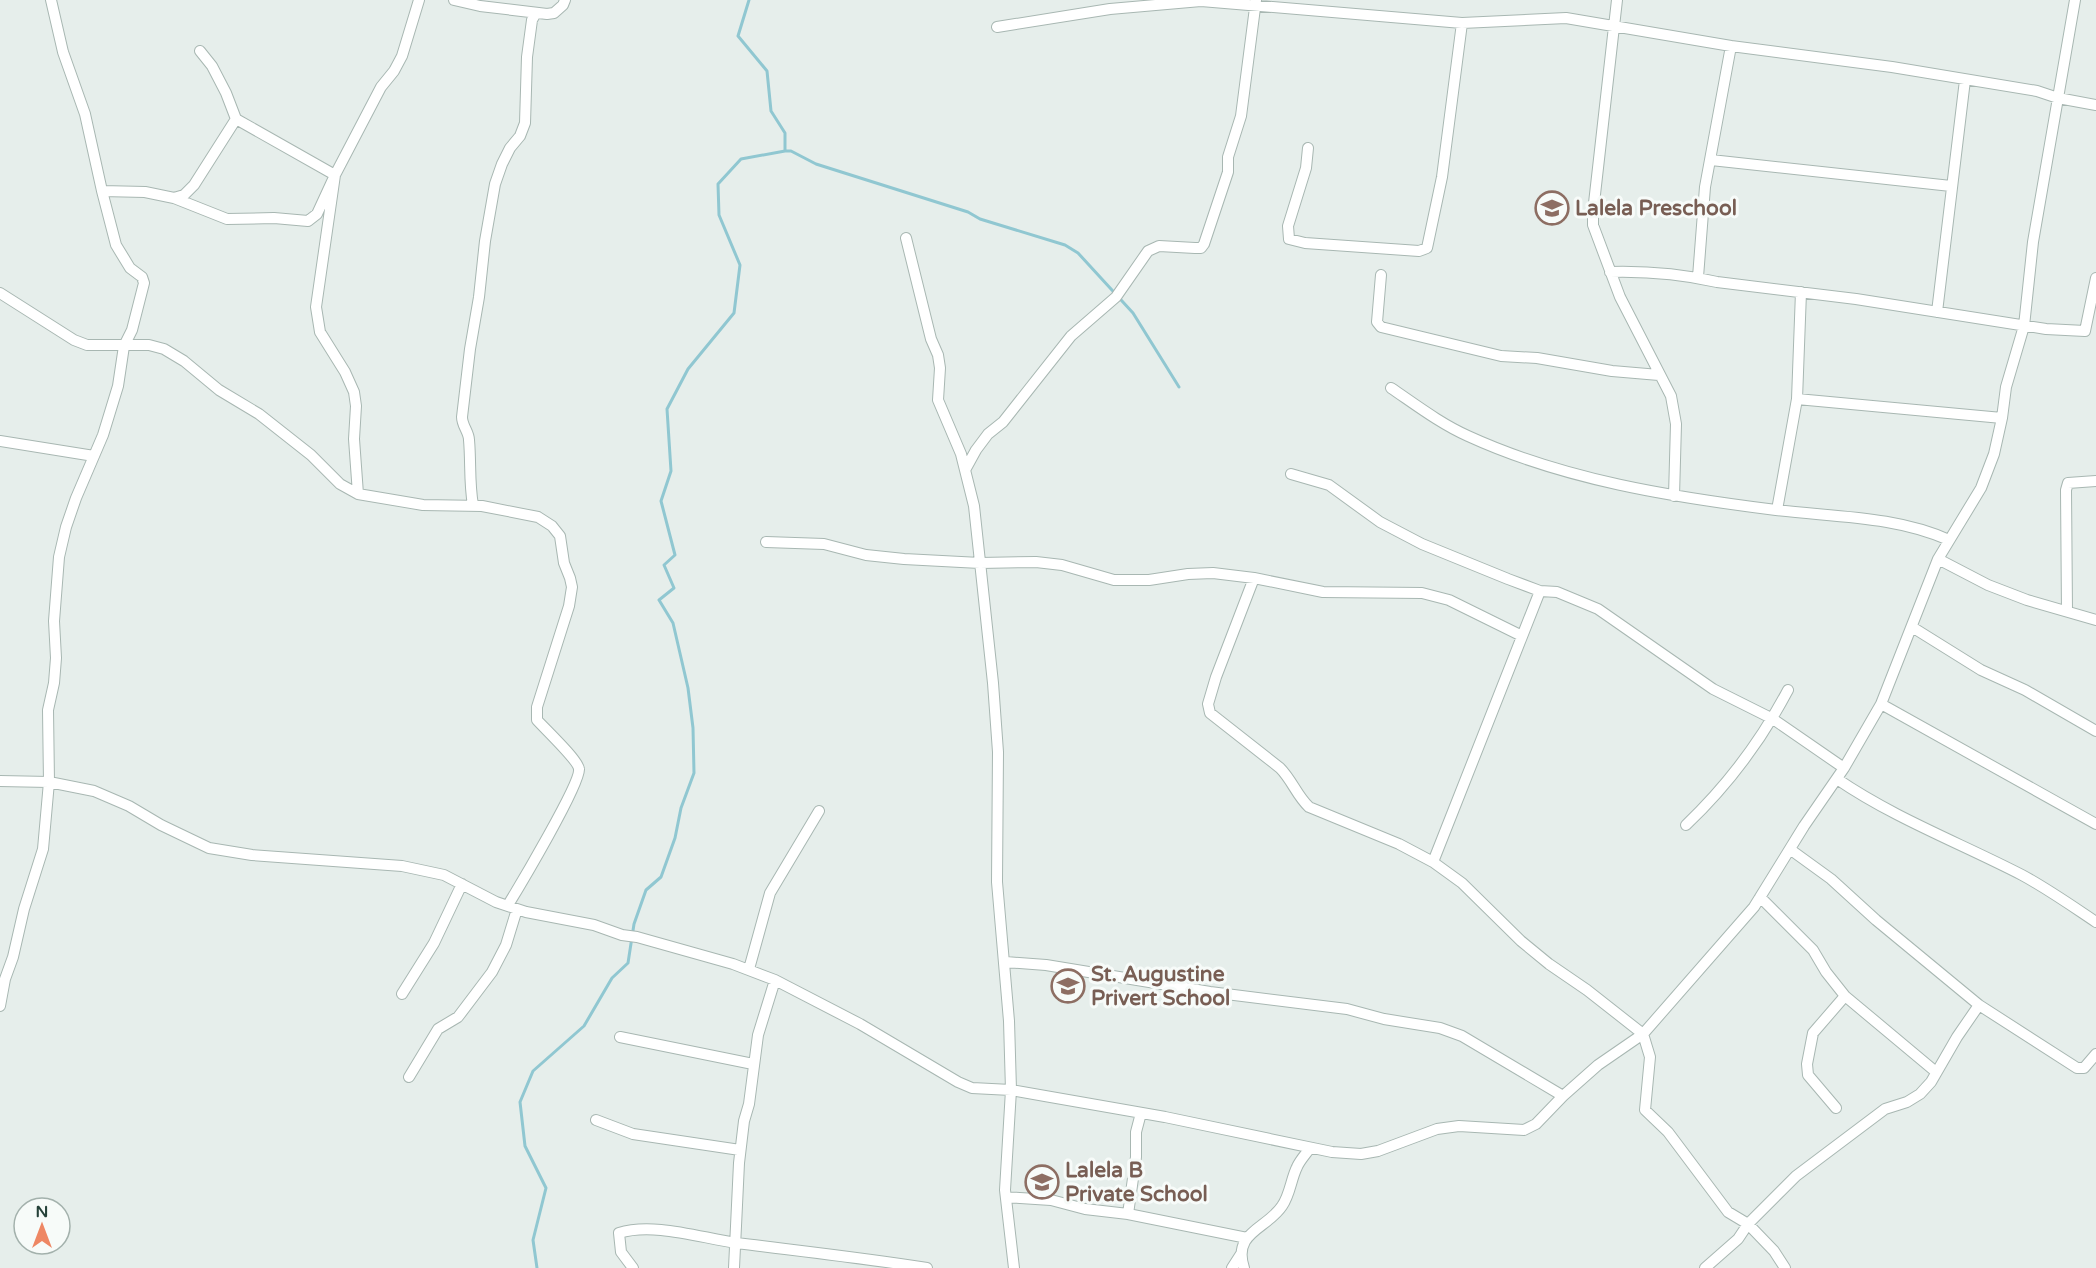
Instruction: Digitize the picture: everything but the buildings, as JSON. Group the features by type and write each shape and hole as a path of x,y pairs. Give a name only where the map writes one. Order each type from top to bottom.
{"street":[{"path":"0,1006 4,979 13,957 24,909 43,849 49,782 48,710 55,676 54,621 59,557 73,508 103,435 118,386 124,346 132,330 144,283 142,277 130,268 116,245 85,114 63,52 51,0"},
{"path":"102,191 145,192 174,198 227,219 274,218 308,221 317,214 381,87 402,56 419,0"},
{"path":"454,0 480,6 536,13 554,13 565,0"},
{"path":"1617,0 1593,212 1595,231 1610,272 1671,396 1676,424 1674,496"},
{"path":"0,781 49,782 94,791 129,806 208,848 252,855 402,866 444,875 496,902 594,925 622,935 637,937 748,969 775,980 880,1035 972,1088 1011,1090 1141,1113 1310,1148 1361,1154 1378,1151 1437,1129 1459,1126 1524,1130 1536,1124 1598,1065 1643,1034 1698,973 1760,897 1804,826 1844,768 1881,704 1938,559 1981,488 1994,454 2006,387 2024,326 2032,242 2075,0"},
{"path":"997,27 1110,9 1201,1 1256,3 1462,22 1566,18 1731,46 1892,67 2037,91 2058,98 2096,105"},
{"path":"965,470 976,450 1003,422 1071,336 1116,297 1148,251 1159,246 1201,248 1204,244 1228,172 1228,157 1241,116 1256,3"},
{"path":"473,505 469,438 462,424 470,349 495,184 502,164 510,148 520,136 525,123 527,57 532,20 536,13"},
{"path":"1308,148 1306,168 1288,226 1289,239 1305,243 1419,251 1427,248 1442,177 1462,22"},
{"path":"1698,277 1705,187 1731,46"},
{"path":"200,51 212,66 236,119 335,175"},
{"path":"1937,312 1965,80"},
{"path":"174,198 184,195 194,185 236,119"},
{"path":"1711,160 1951,186"},
{"path":"335,175 316,314 320,332 345,372 354,392 356,406 354,440 358,494"},
{"path":"906,238 931,339 938,355 940,368 938,400 961,453 974,506 993,683 998,752 998,882 1006,962 1011,1090 1006,1197 1014,1268"},
{"path":"1610,272 1647,271 1698,277 1717,282 1801,292 2024,326 2091,329 2096,278"},
{"path":"1382,274 1377,322 1381,327 1501,356 1537,358 1612,371 1659,375"},
{"path":"1777,510 1797,399 1801,292"},
{"path":"0,293 87,345 149,345 164,349 184,361 219,390 259,414 311,455 340,484 358,494 423,505 473,505 538,517 552,526 560,536 564,563 572,587 569,606 543,685 537,720 577,764 579,774 513,907 506,945 492,972 458,1017 438,1029 409,1077"},
{"path":"1391,388 1466,436 1533,462 1674,496 1901,524 1928,530 1950,540"},
{"path":"1797,399 2002,418"},
{"path":"0,441 94,456"},
{"path":"1291,474 1329,485 1380,522 1422,544 1540,591 1557,592 1598,609 1713,689 1773,719 1844,768"},
{"path":"2067,611 2066,490 2068,483 2096,481"},
{"path":"766,542 812,542 866,555 903,560 980,563 1009,561 1053,564 1114,579 1149,580 1213,573 1254,578 1323,592 1409,592 1436,596 1463,606 1522,636"},
{"path":"1938,559 1988,585 2027,600 2096,620"},
{"path":"1254,578 1216,677 1208,704 1210,713 1280,768 1290,778 1302,801 1309,807 1399,844 1433,862 1462,883 1521,941 1643,1034 1650,1057 1645,1110 1668,1132 1728,1212 1748,1224 1774,1251 1785,1268"},
{"path":"1433,862 1540,591"},
{"path":"1912,627 1981,670 2025,690 2096,731"},
{"path":"1686,825 1732,777 1773,719 1788,690"},
{"path":"1881,704 2096,824"},
{"path":"1837,779 1854,791 1911,821 2024,876 2096,922"},
{"path":"748,969 770,893 819,811"},
{"path":"1791,850 1831,879 1876,920 1979,1005 2077,1068 2084,1068 2096,1054"},
{"path":"402,994 434,943 462,884"},
{"path":"1760,897 1813,950 1826,972 1845,996 1936,1072"},
{"path":"1006,962 1046,965 1210,992 1347,1009 1384,1019 1440,1028 1462,1036 1563,1096"},
{"path":"734,1268 740,1150 744,1121 749,1104 758,1035 775,980"},
{"path":"1836,1108 1808,1075 1807,1064 1813,1033 1845,996"},
{"path":"1705,1268 1738,1239 1748,1224 1796,1176 1885,1109 1907,1102 1920,1094 1931,1082 1979,1005"},
{"path":"620,1037 753,1064"},
{"path":"1128,1215 1136,1157 1136,1132 1141,1113"},
{"path":"596,1120 633,1134 740,1150"},
{"path":"1232,1268 1247,1238 1278,1212 1284,1204 1297,1166 1310,1148"},
{"path":"1006,1197 1051,1200 1085,1209 1247,1238"},
{"path":"633,1268 621,1252 619,1233 630,1229 814,1251 927,1268"},
{"path":"1241,1254 1244,1268"}],"waterway":[{"path":"537,1268 533,1240 546,1188 525,1146 520,1102 533,1071 584,1026 612,978 628,963 634,924 646,890 661,877 675,838 681,808 694,773 693,728 688,688 673,623 659,600 674,588 664,565 675,555 661,501 671,471 667,409 688,369 734,313 740,265 719,215 718,184 741,159 785,151 785,133 771,111 767,71 738,36 749,0"},
{"path":"785,151 791,151 816,164 1065,245 1078,253 1133,313 1179,387"}],"place":[{"name":"Lalela Preschool","path":"1552,208"},
{"name":"St. Augustine Privert School","path":"1068,986"},
{"name":"Lalela B Private School","path":"1042,1182"}]}
